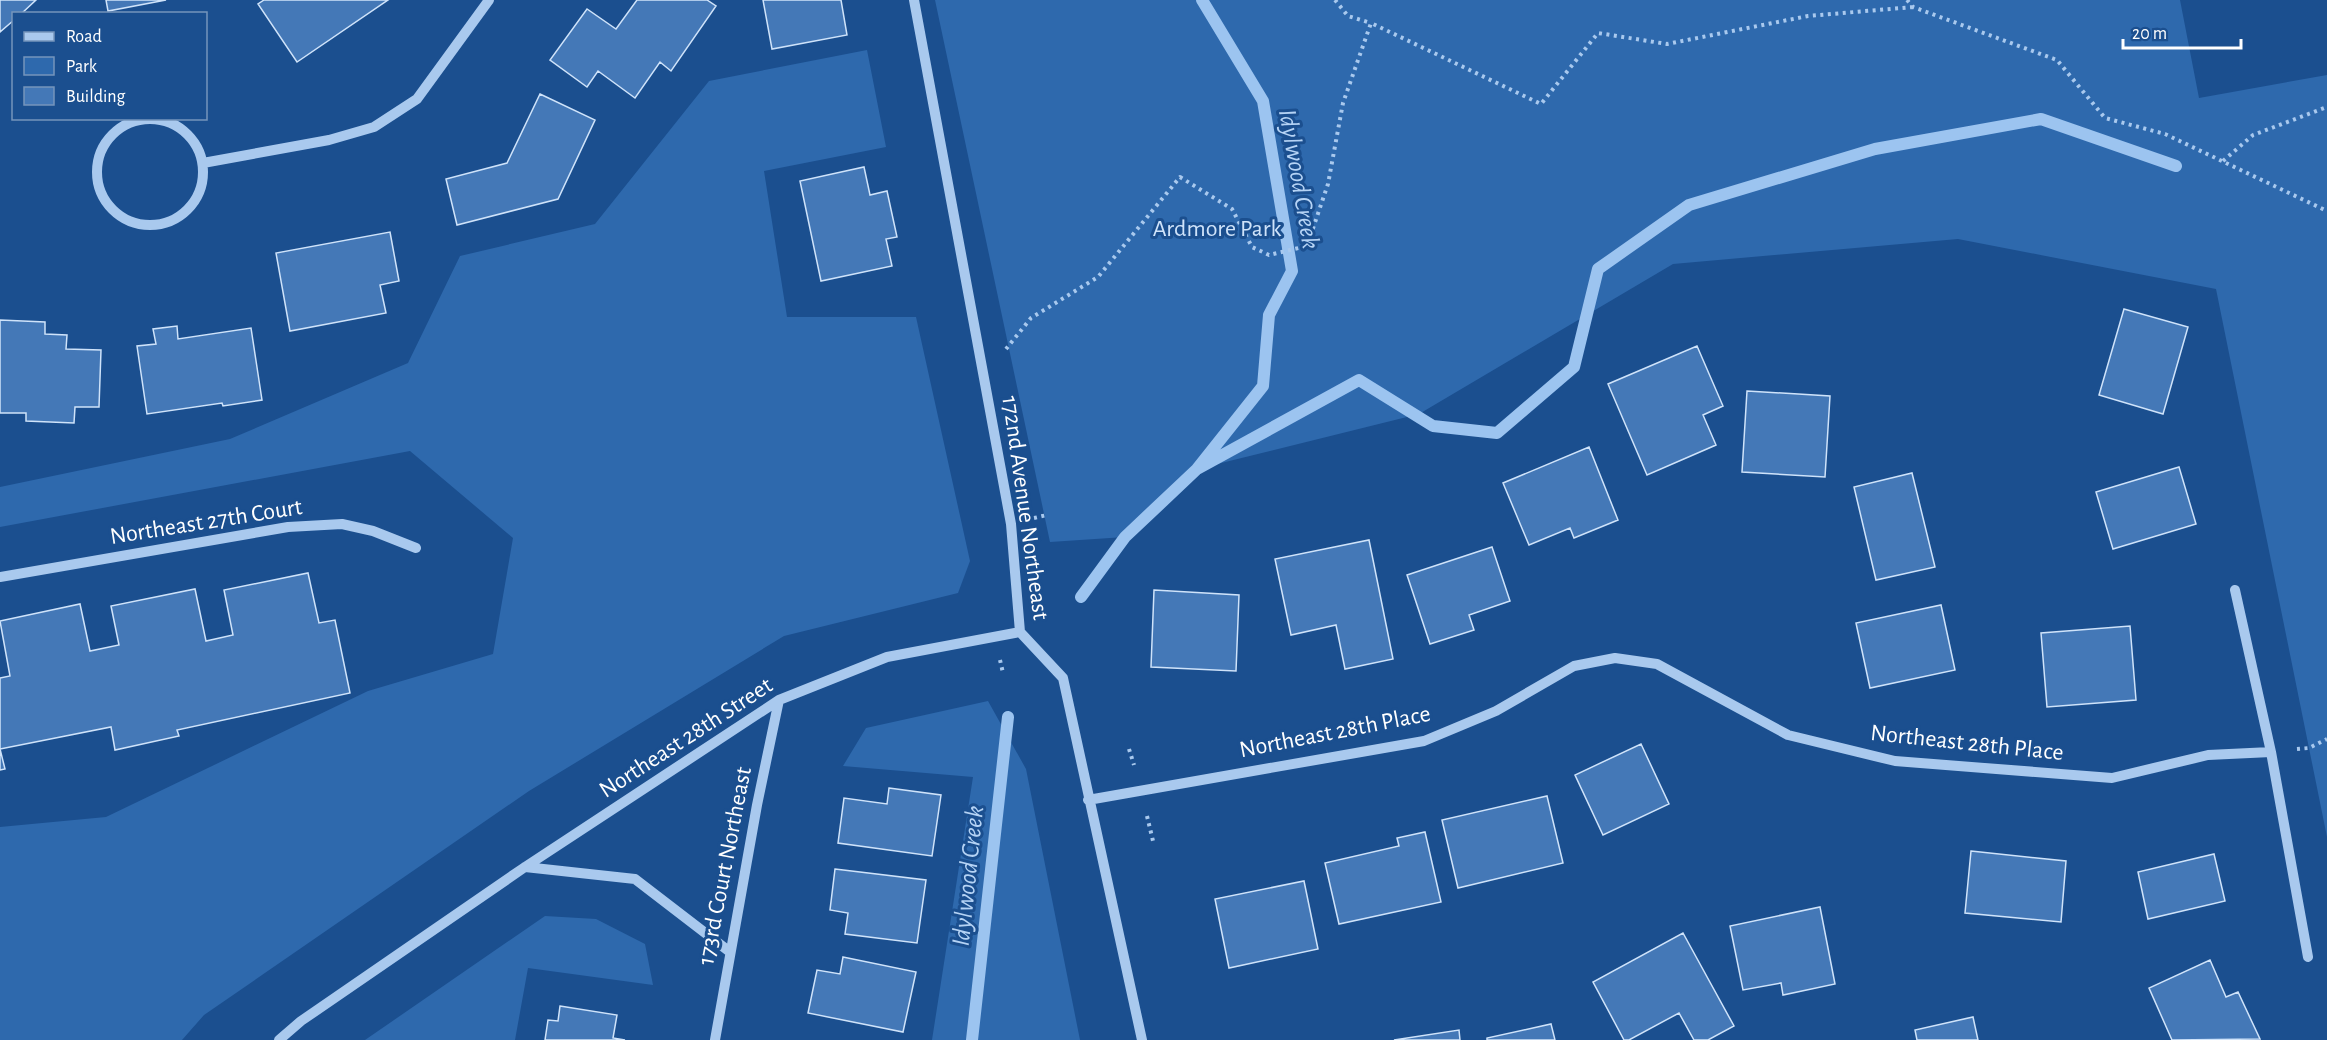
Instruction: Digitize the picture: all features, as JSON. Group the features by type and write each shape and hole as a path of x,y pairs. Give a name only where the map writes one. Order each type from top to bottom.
{"street":[{"path":"203,163 328,141 374,127 417,99 489,0"},
{"name":"172nd Avenue Northeast","path":"914,0 1011,524 1020,633 1063,678 1142,1040"},
{"path":"138,120 125,125 112,135 102,148 97,164 97,181 103,197 113,210 127,220 143,225 160,225 175,219 189,209 204,179 203,163 198,147 187,133 166,121 154,120"},
{"name":"Northeast 27th Court","path":"0,577 288,527 342,524 373,531 416,548"},
{"path":"2235,590 2271,752 2308,957"},
{"name":"Northeast 28th Street","path":"279,1040 301,1021 525,867 779,700 887,657 1020,633"},
{"name":"Northeast 28th Place","path":"1089,800 1424,741 1496,711 1574,666 1615,658 1657,664 1788,735 1895,761 2112,778 2208,755 2271,752"},
{"name":"173rd Court Northeast","path":"715,1040 757,804 779,700"},
{"path":"525,867 635,879 730,952"}],"path":[{"path":"1335,0 1348,16 1371,23 1541,104 1598,33 1667,44 1808,16 1913,7 2057,60 2104,118 2165,134 2327,211"},
{"path":"1907,0 1913,7"},
{"path":"984,377 1031,318 1098,277 1180,177 1232,209 1252,247 1269,255 1307,246 1328,184 1343,103 1371,23"},
{"path":"2223,160 2253,135 2327,107"},
{"path":"2309,748 2327,739"}],"green space":[{"name":"Ardmore Park","path":"935,0 2180,0 2199,98 2327,75 2327,837 2216,289 1958,239 1673,264 1419,414 1197,469 1125,537 1050,542"},
{"path":"867,50 886,147 764,171 787,317 916,317 970,561 958,593 784,636 529,791 204,1015 182,1040 0,1040 0,827 106,817 368,691 493,654 513,538 410,451 0,527 0,487 230,439 408,363 460,256 595,224 709,81"},
{"path":"988,701 1026,769 1080,1040 932,1040 973,777 843,766 866,728"},
{"path":"545,916 596,919 645,944 653,985 528,968 515,1040 365,1040"}],"building":[{"path":"0,0 36,0 23,12 12,12 12,22 0,32"},
{"path":"106,0 166,0 108,11"},
{"path":"264,0 388,0 297,62 258,4"},
{"path":"637,0 707,0 716,6 671,71 660,62 635,98 598,71 587,87 550,60 587,9 616,29"},
{"path":"763,0 841,0 847,35 772,49"},
{"path":"540,94 595,120 558,199 457,225 446,179 507,163"},
{"path":"864,167 870,195 887,191 897,237 886,239 892,266 821,281 800,181"},
{"path":"390,232 399,281 380,285 386,313 290,331 276,253"},
{"path":"2124,309 2188,327 2163,414 2099,395"},
{"path":"0,320 45,322 45,334 67,335 66,349 101,350 99,407 75,407 74,423 26,421 26,413 0,413"},
{"path":"177,326 178,339 251,328 262,400 223,406 222,403 147,414 137,346 156,344 153,329"},
{"path":"1697,346 1723,406 1703,415 1716,445 1647,475 1608,384"},
{"path":"1747,391 1830,396 1825,477 1742,472"},
{"path":"1589,447 1618,520 1574,538 1570,528 1529,545 1503,483"},
{"path":"2179,467 2196,524 2113,549 2096,492"},
{"path":"1912,473 1935,567 1876,580 1854,487"},
{"path":"1369,540 1393,659 1345,669 1336,625 1291,635 1275,559"},
{"path":"1492,547 1510,601 1469,615 1474,630 1430,644 1407,575"},
{"path":"308,573 319,623 335,620 350,693 177,730 179,736 115,750 111,727 0,749 0,678 10,676 0,621 80,604 90,651 119,645 111,606 195,589 206,641 233,635 224,590"},
{"path":"1154,590 1239,595 1236,671 1151,667"},
{"path":"1941,605 1955,670 1870,688 1856,623"},
{"path":"2130,626 2136,700 2047,707 2041,633"},
{"path":"1641,744 1669,804 1603,835 1575,775"},
{"path":"0,749 5,769 0,770"},
{"path":"889,788 941,795 932,856 838,843 844,798 887,804"},
{"path":"1547,796 1563,863 1458,888 1442,820"},
{"path":"1425,832 1441,902 1339,924 1325,863 1399,846 1397,838"},
{"path":"1971,851 2066,861 2061,922 1965,913"},
{"path":"2214,854 2225,901 2148,919 2138,872"},
{"path":"835,869 926,880 917,943 845,934 848,913 830,910"},
{"path":"1304,881 1318,949 1229,968 1215,899"},
{"path":"1820,907 1835,984 1783,995 1781,983 1743,990 1730,926"},
{"path":"1683,933 1734,1026 1708,1040 1694,1040 1679,1013 1629,1040 1624,1040 1593,982"},
{"path":"843,957 916,972 903,1032 808,1013 817,970 840,974"},
{"path":"2210,960 2226,997 2238,992 2260,1039 2172,1040 2149,988"},
{"path":"560,1006 617,1015 613,1038 625,1040 545,1040 548,1020 558,1021"},
{"path":"1973,1017 1978,1040 1917,1040 1915,1030"},
{"path":"1551,1024 1555,1040 1487,1040 1487,1038"},
{"path":"1459,1030 1460,1040 1394,1040"}],"waterway":[{"name":"Idylwood Creek","path":"1081,597 1125,537 1197,469 1263,386 1269,315 1292,271 1263,101 1202,0"},
{"path":"1197,469 1359,380 1433,426 1497,433 1574,367 1598,269 1689,205 1875,149 2041,119 2176,166"},
{"name":"Idylwood Creek","path":"972,1040 1008,717"}]}
